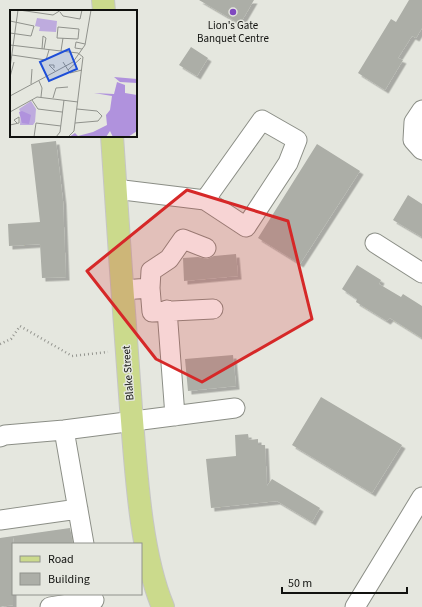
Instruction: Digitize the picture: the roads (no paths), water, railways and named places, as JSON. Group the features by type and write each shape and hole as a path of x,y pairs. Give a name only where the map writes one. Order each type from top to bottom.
{"main road":[{"path":"103,0 104,10"},
{"name":"Blake Street","path":"112,137 132,421 145,537 163,607"}],"street":[{"path":"422,110 414,122 413,140 422,150"},
{"path":"115,189 205,200 246,227 288,163 297,140 262,120 205,200"},
{"path":"206,248 183,239 169,259 151,271 150,288 152,312 167,310 213,309"},
{"path":"375,243 422,273"},
{"path":"123,290 150,288"},
{"path":"167,310 175,416"},
{"path":"0,437 235,408"},
{"path":"64,430 84,543"},
{"path":"355,607 422,497"},
{"path":"0,520 78,509"},
{"path":"50,607 94,600"}],"place":[{"name":"Lion's Gate Banquet Centre","path":"233,12"}]}
